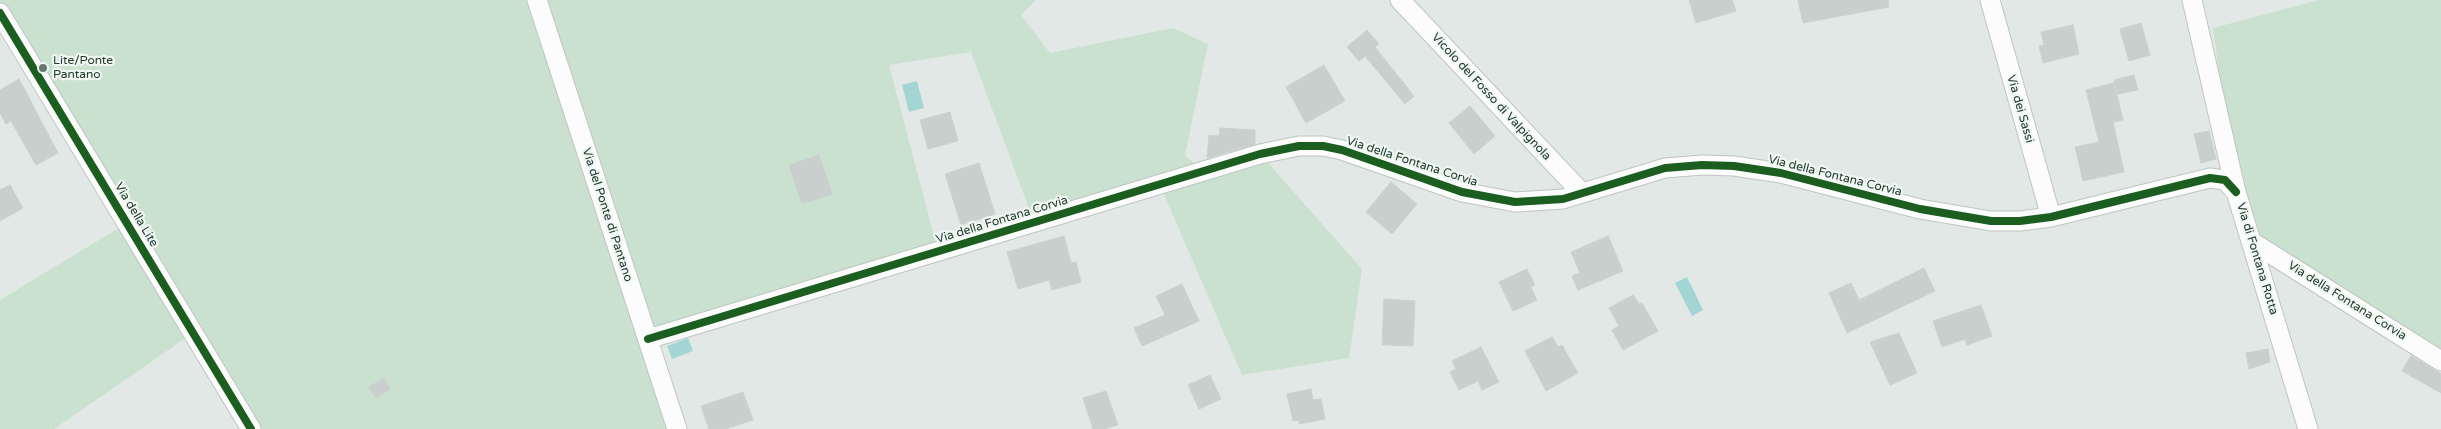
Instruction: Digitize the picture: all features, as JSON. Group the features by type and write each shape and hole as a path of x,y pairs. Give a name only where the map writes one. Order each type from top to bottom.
{"street":[{"name":"Via del Ponte di Pantano","path":"537,0 677,429"},
{"name":"Vicolo del Fosso di Valpignola","path":"1400,0 1582,193"},
{"name":"Via dei Sassi","path":"1990,0 2051,217"},
{"name":"Via di Fontana Rotta","path":"2192,0 2236,192 2308,429"},
{"name":"Via della Lite","path":"0,14 251,429"},
{"name":"Via della Fontana Corvia","path":"648,339 1260,154 1293,146 1323,146 1342,150 1455,190 1505,201 1553,200 1665,168 1715,165 1781,173 1896,203 1965,218 2001,222 2051,217 2210,178 2225,180 2236,192"},
{"name":"Via della Fontana Corvia","path":"2252,242 2441,361"}],"green space":[{"path":"0,0 1036,0 1021,15 1050,53 1173,28 1208,44 1185,155 1203,171 1260,154 1362,269 1349,358 1242,375 1160,185 1034,222 971,52 889,65 939,255 648,339 677,429 251,429 193,333 54,429 0,429 0,300 127,223 0,13"},
{"path":"2319,0 2441,0 2441,360 2252,242 2236,192 2213,28"}],"water":[{"path":"917,81 924,108 909,112 902,85"},
{"path":"1687,277 1703,310 1692,316 1675,283"},
{"path":"688,338 693,351 672,359 667,346"}],"building":[{"path":"1689,0 1732,0 1736,11 1696,23"},
{"path":"1798,0 1888,0 1889,7 1803,23"},
{"path":"2141,23 2150,55 2129,61 2120,29"},
{"path":"2073,25 2079,54 2043,63 2039,46 2044,45 2041,32"},
{"path":"1367,30 1379,44 1375,47 1414,96 1405,104 1365,56 1359,61 1347,47"},
{"path":"1324,65 1345,101 1306,123 1286,87"},
{"path":"2134,75 2138,90 2118,94 2114,80"},
{"path":"19,79 58,153 36,165 11,121 6,124 0,113 0,90"},
{"path":"2114,83 2123,120 2113,122 2124,172 2083,181 2075,147 2099,142 2086,90"},
{"path":"1470,106 1495,136 1474,154 1449,123"},
{"path":"950,112 958,141 928,149 920,120"},
{"path":"1220,128 1255,130 1255,144 1207,158 1209,135 1219,136"},
{"path":"2209,131 2216,159 2201,163 2194,134"},
{"path":"819,155 832,194 802,204 789,165"},
{"path":"979,163 995,214 961,225 945,174"},
{"path":"1391,182 1417,204 1392,234 1366,212"},
{"path":"10,185 23,208 0,221 0,190"},
{"path":"1064,236 1071,263 1076,262 1081,282 1052,290 1049,280 1018,289 1007,252"},
{"path":"1608,236 1623,271 1578,290 1572,276 1580,273 1571,252"},
{"path":"1924,268 1935,291 1847,333 1829,293 1851,283 1859,300"},
{"path":"1527,269 1535,285 1531,287 1537,300 1513,311 1499,282"},
{"path":"1182,284 1199,321 1142,346 1134,328 1165,315 1156,296"},
{"path":"1633,295 1639,304 1642,303 1658,331 1623,350 1612,330 1619,326 1609,308"},
{"path":"1384,299 1415,301 1413,346 1382,345"},
{"path":"1981,305 1992,336 1967,345 1965,339 1942,347 1933,321"},
{"path":"1899,333 1917,373 1890,385 1870,342"},
{"path":"1552,337 1558,347 1562,345 1578,373 1546,391 1525,351"},
{"path":"1481,347 1499,382 1482,390 1478,381 1459,390 1450,372 1456,369 1452,361"},
{"path":"2268,349 2270,362 2249,369 2246,353"},
{"path":"2411,356 2441,374 2441,393 2402,371"},
{"path":"1210,375 1221,399 1199,409 1188,385"},
{"path":"384,378 390,389 376,398 369,387"},
{"path":"1311,389 1313,400 1321,399 1325,419 1299,424 1299,420 1293,421 1287,394"},
{"path":"1106,391 1118,425 1104,429 1093,429 1083,398"},
{"path":"743,392 753,420 726,429 709,429 701,406"}],"cycle path":[{"path":"0,13 251,429"},
{"path":"648,339 1260,154 1299,146 1323,146 1342,150 1462,192 1515,202 1563,199 1665,168 1702,165 1734,166 1781,173 1920,209 1991,221 2020,221 2051,217 2210,178 2225,180 2236,192"}],"place":[{"name":"Lite/Ponte Pantano","path":"43,68"}]}
